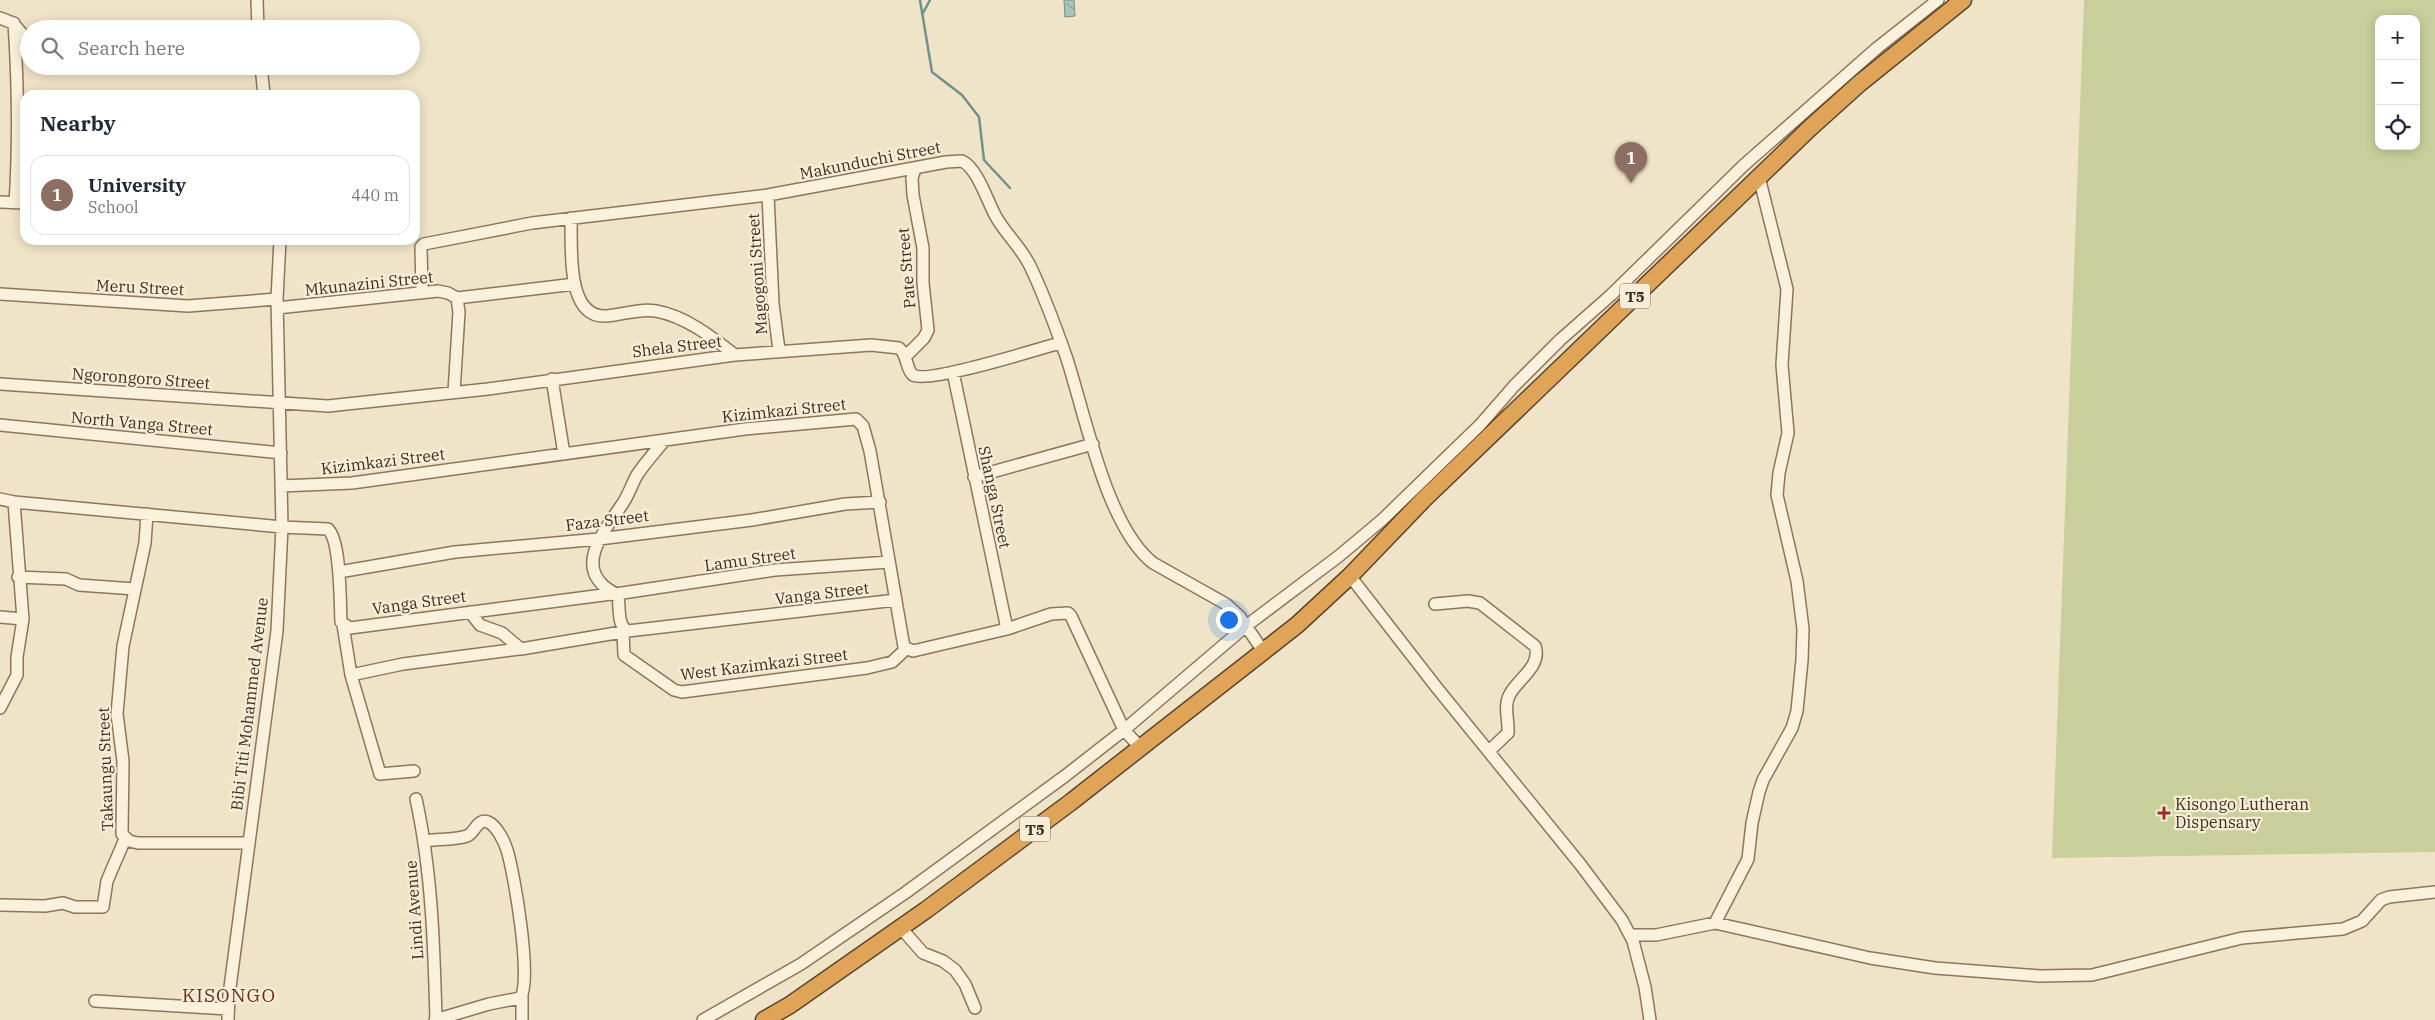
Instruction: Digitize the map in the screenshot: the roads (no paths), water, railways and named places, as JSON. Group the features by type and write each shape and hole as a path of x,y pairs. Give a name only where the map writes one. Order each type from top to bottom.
{"highway":[{"name":"T5","path":"764,1020 901,928 1064,808 1297,624 1350,576 1430,493 1759,177 1860,83 1964,0"}],"street":[{"path":"257,0 258,20"},
{"path":"703,1020 801,964 881,910 1065,776 1124,730 1246,626 1382,520 1480,425 1514,386 1560,340 1611,295 1744,165 1877,48 1938,0"},
{"path":"0,18 14,23 20,31"},
{"path":"0,202 20,203 18,77 14,23"},
{"path":"261,75 263,90"},
{"name":"Makunduchi Street","path":"422,293 421,247 424,244 532,223 768,195 914,169 953,160 962,161 972,169 999,222 1031,267 1060,343 1107,486 1126,532 1143,556 1175,577 1209,593 1226,604 1246,626 1263,651"},
{"name":"Pate Street","path":"906,356 924,338 928,330 922,282 923,248 913,195 912,178 914,169"},
{"path":"1714,923 1744,868 1761,786 1792,728 1797,710 1802,660 1803,629 1797,581 1777,495 1779,473 1788,433 1782,365 1787,288 1759,177"},
{"name":"Magogoni Street","path":"768,195 773,304 779,350"},
{"path":"571,218 575,284 580,303 586,311 596,316 605,317 638,310 656,311 695,328 735,355"},
{"name":"Bibi Titi Mohammed Avenue","path":"228,1015 277,631 282,528 277,304 280,245"},
{"name":"Mkunazini Street","path":"277,304 444,292 457,298 575,284"},
{"name":"Meru Street","path":"0,294 188,306 277,304"},
{"path":"454,392 460,312 457,298"},
{"path":"906,356 913,374 924,376 953,372 1060,343"},
{"name":"Shela Street","path":"279,405 328,406 454,392 779,350 891,346 899,348 906,356"},
{"name":"Shanga Street","path":"953,372 1006,630"},
{"path":"552,379 564,454"},
{"name":"Ngorongoro Street","path":"0,384 279,405"},
{"name":"Kizimkazi Street","path":"281,486 352,483 505,464 745,429 856,419 863,426 870,451 901,635 906,649"},
{"name":"North Vanga Street","path":"0,425 281,453"},
{"path":"626,632 620,624 618,596 602,585 594,570 593,555 599,539 628,494 637,475 664,441"},
{"path":"974,477 1093,444"},
{"path":"0,499 14,502 282,528 328,529 334,537 339,572 341,622 351,676 380,775 414,772"},
{"path":"0,708 17,675 16,657 23,619 18,577 14,502"},
{"name":"Faza Street","path":"339,572 455,552 599,539 752,520 845,504 880,502"},
{"name":"Takaungu Street","path":"147,514 145,543 124,646 117,714 123,761 122,834 124,839 138,843 249,843"},
{"name":"Lamu Street","path":"616,594 775,570 889,562"},
{"path":"1350,576 1437,688 1580,864 1630,935 1645,987 1650,1020"},
{"path":"18,577 66,579 79,584 136,589"},
{"name":"Vanga Street","path":"343,625 350,628 616,594"},
{"name":"Vanga Street","path":"351,676 403,664 519,649 626,632 896,600"},
{"path":"1435,604 1480,603 1535,646 1537,654 1534,661 1525,678 1510,694 1506,707 1508,733 1490,751"},
{"path":"470,612 480,625 502,633 519,649"},
{"path":"906,649 913,651 1006,630 1051,614 1064,612 1070,614 1124,730 1140,747"},
{"path":"0,617 23,619"},
{"name":"West Kazimkazi Street","path":"626,632 624,655 674,690 682,692 876,666 892,662 906,649"},
{"name":"Lindi Avenue","path":"416,800 424,841 435,962 436,1020"},
{"path":"424,841 466,836 479,823 484,822 489,823 502,837 511,865 520,921 524,961 522,1020"},
{"path":"0,905 45,906 63,903 75,907 102,907 107,881 124,839"},
{"path":"1630,935 1656,936 1714,923 1870,958 1935,968 2040,976 2092,975 2242,938 2343,929 2362,920 2381,900 2389,897 2435,892"},
{"path":"901,928 923,954 943,961 955,970 965,984 975,1008"},
{"path":"436,1020 489,1004 520,998 522,995"},
{"path":"95,1001 228,1015"}],"water":[{"path":"1064,0 1074,0 1075,16 1065,17"}],"waterway":[{"path":"920,0 932,72 962,95 979,117 984,160 1010,188"},
{"path":"923,13 930,0"}],"place":[{"name":"University","path":"1631,183"},
{"name":"Kisongo Lutheran Dispensary","path":"2164,813"}],"district":[{"name":"KISONGO","path":"229,995"}]}
